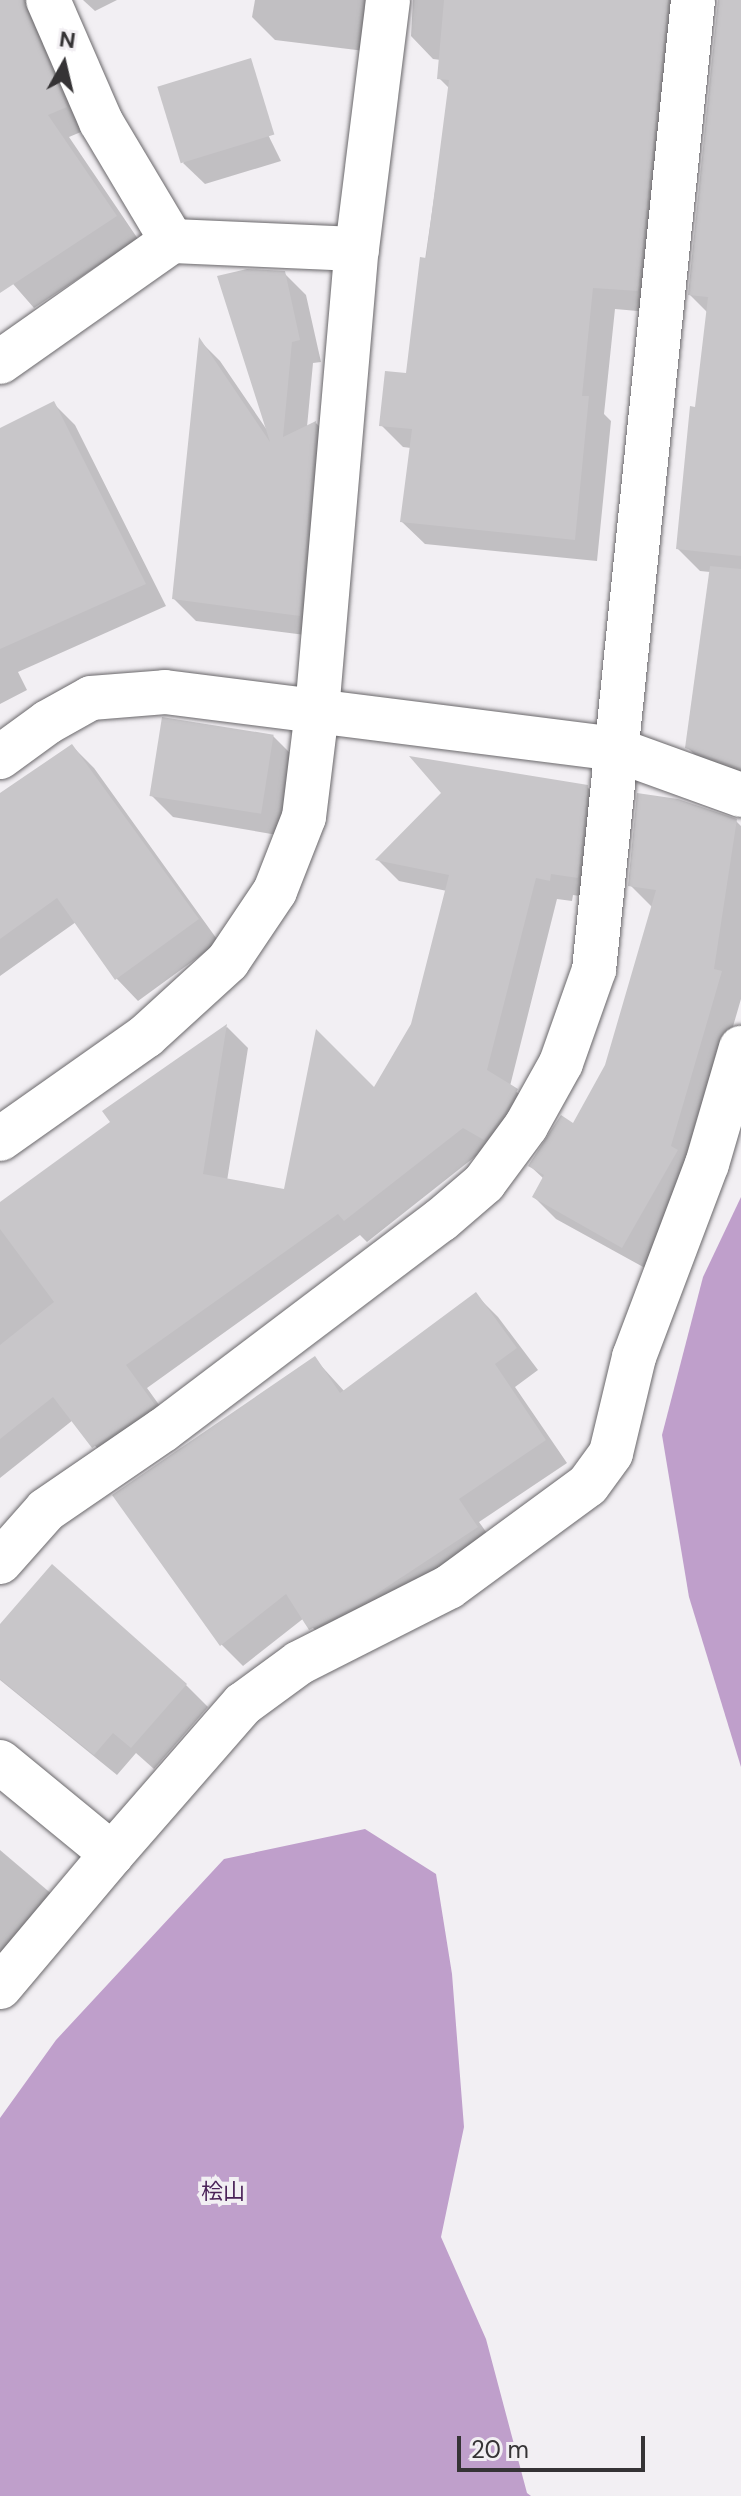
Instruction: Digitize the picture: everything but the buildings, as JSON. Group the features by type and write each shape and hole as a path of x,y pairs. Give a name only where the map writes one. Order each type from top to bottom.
{"street":[{"path":"48,0 101,122 172,241"},
{"path":"0,1139 146,1036 228,961 275,891 304,817 317,711 357,249 388,0"},
{"path":"0,1562 46,1510 163,1430 441,1220 484,1183 526,1126 561,1063 594,970 614,749 693,0"},
{"path":"0,362 172,241 357,249"},
{"path":"0,757 48,722 91,698 165,692 614,749 741,795"},
{"path":"0,1987 243,1704 299,1663 449,1587 588,1485 611,1453 634,1357 707,1164 741,1048"},
{"path":"0,1762 112,1854"}],"green space":[{"path":"741,1197 741,1767 689,1597 662,1435 703,1277"},
{"name":"桧山","path":"365,1829 436,1874 452,1974 464,2127 441,2237 486,2339 527,2493 531,2496 0,2496 0,2118 56,2040 224,1859"}]}
